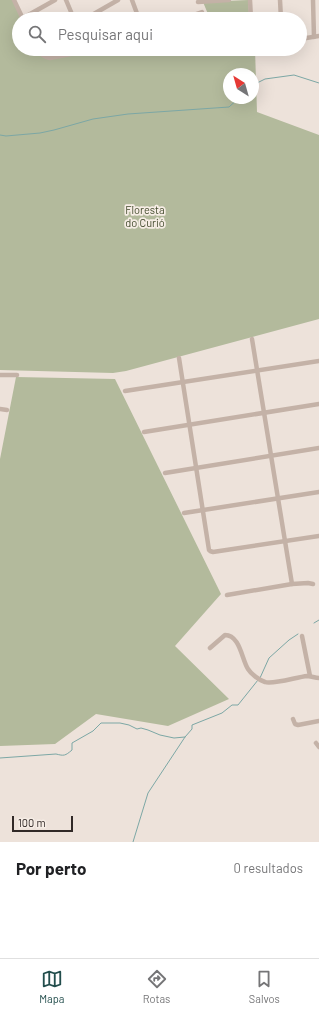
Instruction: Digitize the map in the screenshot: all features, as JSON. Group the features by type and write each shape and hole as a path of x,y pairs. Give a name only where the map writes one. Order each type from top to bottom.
{"street":[{"path":"14,0 20,12"},
{"path":"35,12 55,0"},
{"path":"66,0 71,12"},
{"path":"98,12 118,0"},
{"path":"132,0 136,12"},
{"path":"202,12 198,1 229,0"},
{"path":"250,0 251,12"},
{"path":"280,0 281,12"},
{"path":"307,38 317,36 313,0"},
{"path":"44,56 50,58 60,56"},
{"path":"252,339 292,584"},
{"path":"178,358 209,550 211,552 319,536"},
{"path":"125,391 319,361"},
{"path":"0,375 17,375"},
{"path":"144,432 319,404"},
{"path":"0,410 7,410"},
{"path":"165,473 319,448"},
{"path":"184,513 319,492"},
{"path":"227,595 292,584 313,584"},
{"path":"210,648 225,635 232,637 240,648 248,670 266,682 276,683 282,680 310,676 319,678"},
{"path":"302,636 310,676"},
{"path":"293,719 295,724 298,725 319,721"}],"green space":[{"name":"Floresta do Curió","path":"0,0 14,0 20,12 12,12 12,56 44,56 46,59 61,56 255,56 256,68 223,68 223,104 257,104 257,112 319,135 319,319 126,371 113,373 0,370"},
{"path":"248,0 249,12 207,12 203,2"},
{"path":"16,377 115,379 221,594 175,646 229,699 168,726 96,714 55,744 0,746 0,459"}],"waterway":[{"path":"259,82 265,79 294,75 319,83"},
{"path":"0,135 6,136 40,133 93,119 128,114 229,107 232,104"},
{"path":"314,623 319,620"},
{"path":"260,678 269,658 298,634"},
{"path":"133,842 148,793 185,737 192,729 192,725 222,713 232,705 238,705 258,680"},
{"path":"0,758 56,754 64,755 72,750 72,743 93,731 101,723 120,723 137,729 141,728 148,730 160,735 174,738 185,737"}]}
